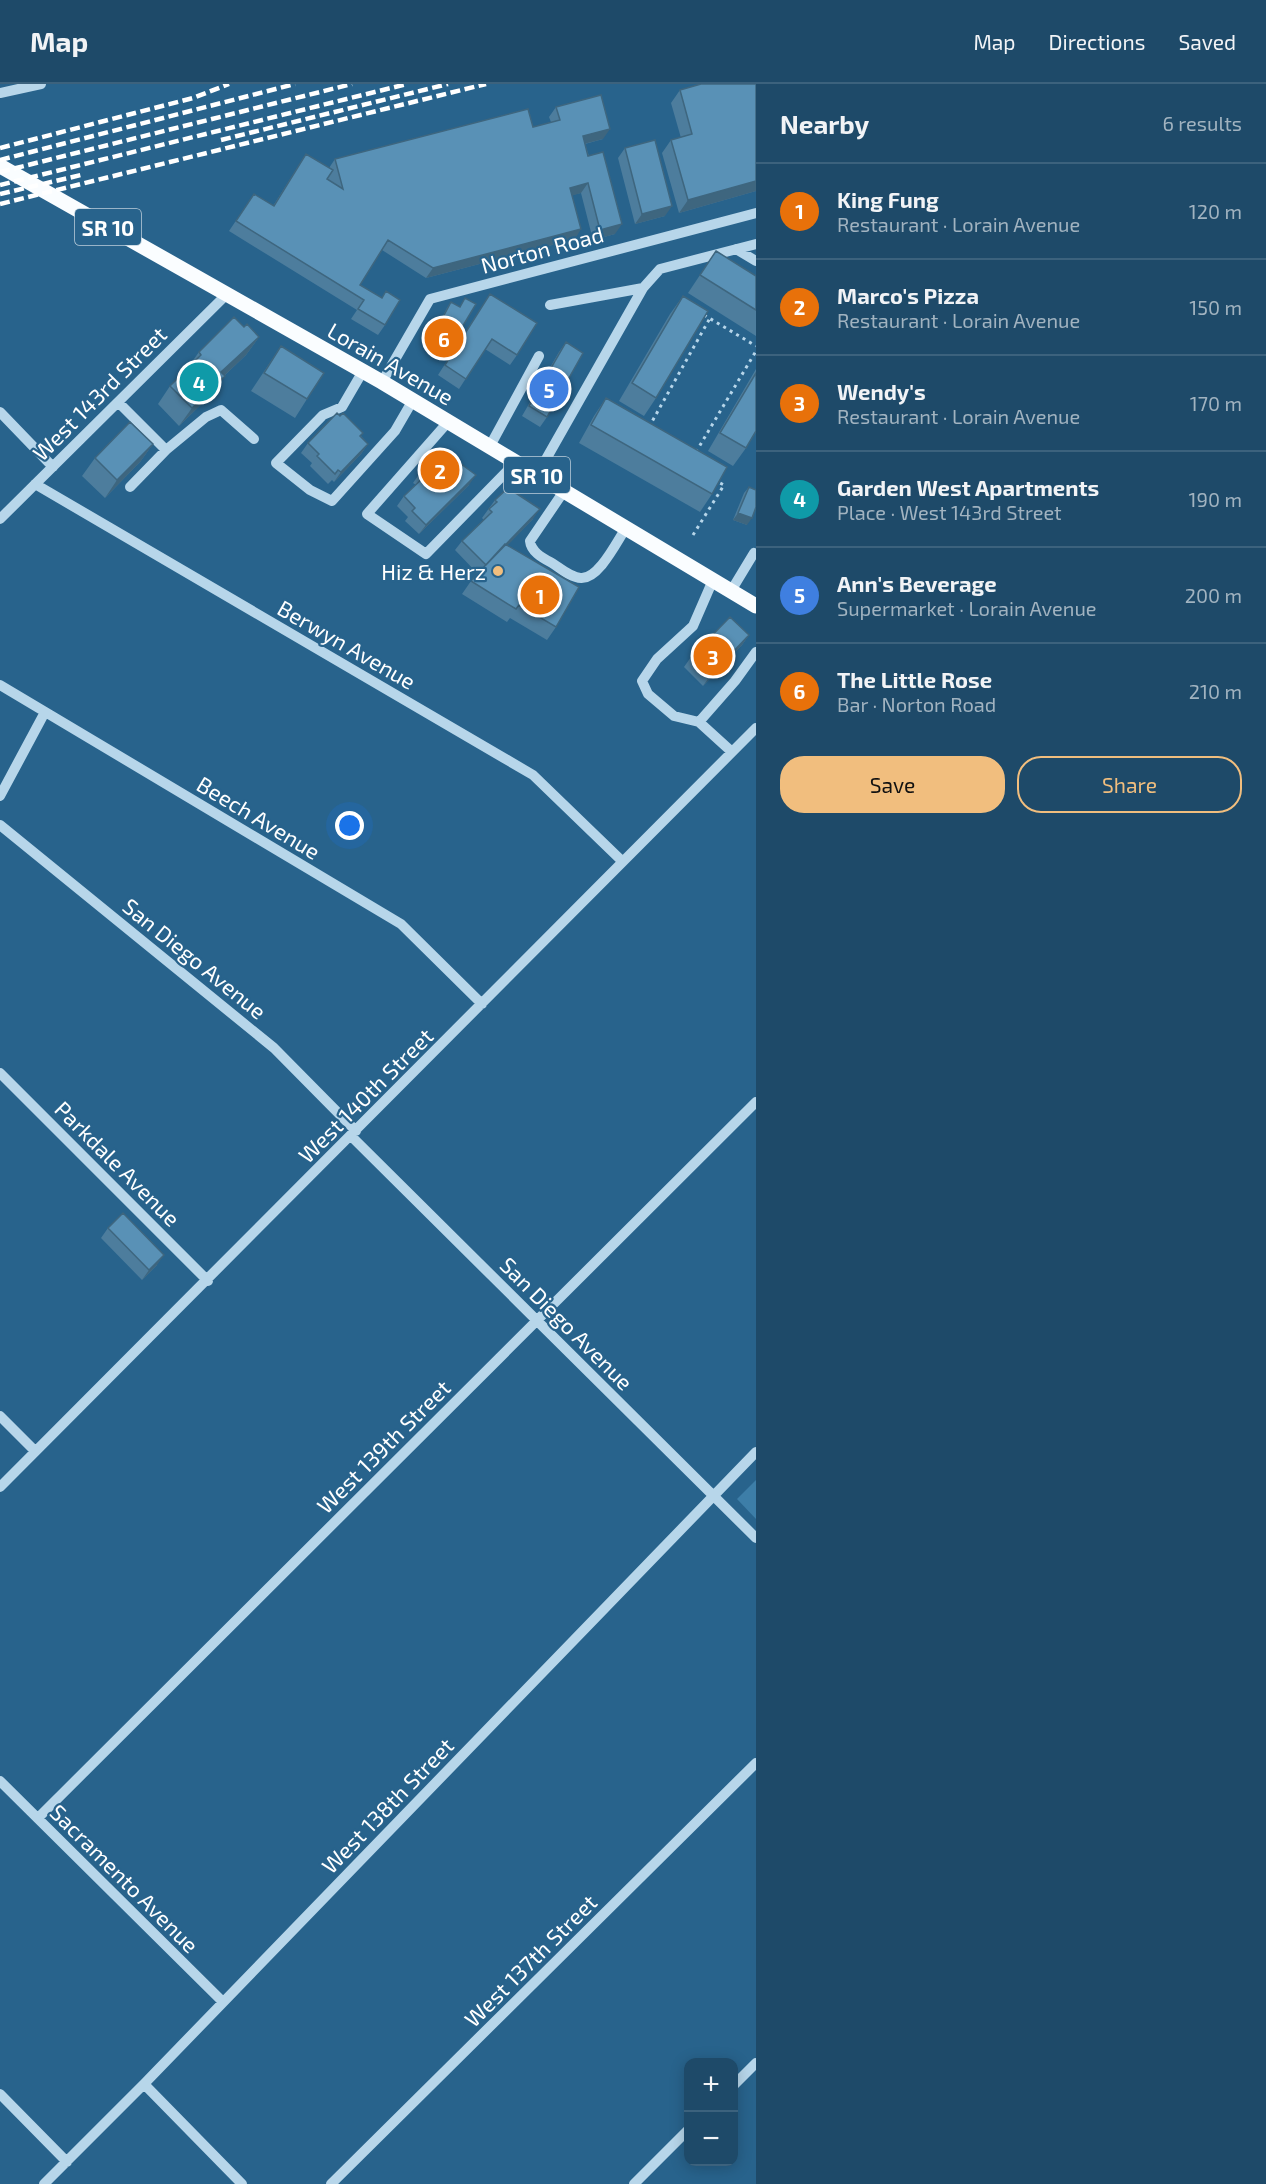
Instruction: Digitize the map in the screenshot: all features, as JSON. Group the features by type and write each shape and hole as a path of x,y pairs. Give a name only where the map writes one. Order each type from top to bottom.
{"main road":[{"name":"Lorain Avenue","path":"0,166 413,400 756,606"}],"street":[{"path":"0,93 41,84"},
{"name":"Norton Road","path":"381,382 430,299 756,213"},
{"path":"537,475 643,288 660,268 756,244"},
{"path":"736,249 756,261"},
{"path":"550,305 643,288"},
{"name":"West 143rd Street","path":"0,519 226,295"},
{"path":"490,447 539,356"},
{"path":"363,371 342,406 323,414 276,463 310,489 332,501 396,432 413,400"},
{"path":"118,402 166,450"},
{"path":"130,487 166,450 206,417 221,410 254,439"},
{"path":"0,412 53,467"},
{"path":"448,422 367,514 426,554 516,462"},
{"name":"Berwyn Avenue","path":"35,484 533,775 622,861"},
{"path":"564,491 530,542 535,552 546,561 578,578 584,578 598,569 626,528"},
{"path":"731,591 755,552"},
{"path":"713,580 693,626 657,659 642,681 648,694 674,717 699,722 732,752"},
{"path":"699,722 735,681 756,652"},
{"name":"Beech Avenue","path":"0,685 400,924 482,1004"},
{"path":"0,796 45,712"},
{"name":"West 140th Street","path":"0,1487 208,1281 622,861 756,729"},
{"name":"San Diego Avenue","path":"0,825 274,1048 353,1133 756,1538"},
{"name":"Parkdale Avenue","path":"0,1073 208,1281"},
{"name":"West 139th Street","path":"38,1818 756,1102"},
{"path":"0,1416 35,1451"},
{"name":"West 138th Street","path":"44,2184 144,2084 756,1452"},
{"name":"West 137th Street","path":"331,2184 756,1763"},
{"name":"Sacramento Avenue","path":"0,1781 223,2002"},
{"path":"738,2081 756,2063"},
{"path":"144,2084 242,2184"},
{"path":"0,2094 67,2162"},
{"path":"634,2184 684,2134"}],"path":[{"path":"701,313 756,346"},
{"path":"647,432 710,318"},
{"path":"693,458 756,351"},
{"path":"693,535 724,485 715,480"}],"shaded area":[{"path":"756,1480 756,1519 737,1499"}],"building":[{"path":"701,84 756,84 756,181 688,200 671,140 692,134 680,90"},
{"path":"601,95 610,129 583,136 588,156 603,152 622,224 600,230 588,183 570,188 581,229 433,268 388,240 360,285 382,298 386,291 400,300 385,325 358,309 364,300 236,221 254,194 274,206 306,154 333,170 327,179 343,189 335,159 528,109 533,127 560,120 556,107"},
{"path":"655,140 672,206 642,214 625,148"},
{"path":"716,251 756,276 756,310 700,275"},
{"path":"490,294 537,323 517,355 492,339 466,379 445,365"},
{"path":"683,296 708,311 656,398 632,383"},
{"path":"465,298 476,304 449,349 432,338 451,302 460,307"},
{"path":"234,317 244,327 247,324 259,337 221,372 225,376 192,408 170,386 201,355 199,352"},
{"path":"566,342 583,353 547,417 529,406"},
{"path":"281,346 324,373 307,399 264,373"},
{"path":"756,373 756,431 746,448 720,433"},
{"path":"606,398 727,467 712,494 591,425"},
{"path":"337,413 340,416 343,413 363,433 360,436 368,444 341,472 338,470 335,474 308,443"},
{"path":"130,422 153,444 117,480 95,458"},
{"path":"446,453 476,475 426,525 412,511 415,508 404,496 424,477 420,473 429,463 433,467"},
{"path":"749,487 756,490 756,507 752,518 738,513"},
{"path":"508,488 540,509 486,565 462,541 492,512 489,509 497,502 495,500"},
{"path":"505,544 579,587 556,627 519,605 516,609 471,581"},
{"path":"730,617 749,635 710,676 691,657"},
{"path":"123,1213 164,1255 149,1270 108,1228"}],"railway":[{"path":"0,148 193,98 229,84"},
{"path":"0,160 295,84"},
{"path":"0,172 352,84"},
{"path":"0,185 407,84"},
{"path":"221,140 448,84"},
{"path":"0,204 486,84"},
{"path":"0,194 81,175"}],"place":[{"name":"The Little Rose","path":"444,338"},
{"name":"Garden West Apartments","path":"199,382"},
{"name":"Ann's Beverage","path":"549,389"},
{"name":"Marco's Pizza","path":"440,470"},
{"name":"Hiz & Herz","path":"498,571"},
{"name":"King Fung","path":"540,595"},
{"name":"Wendy's","path":"713,656"}]}
